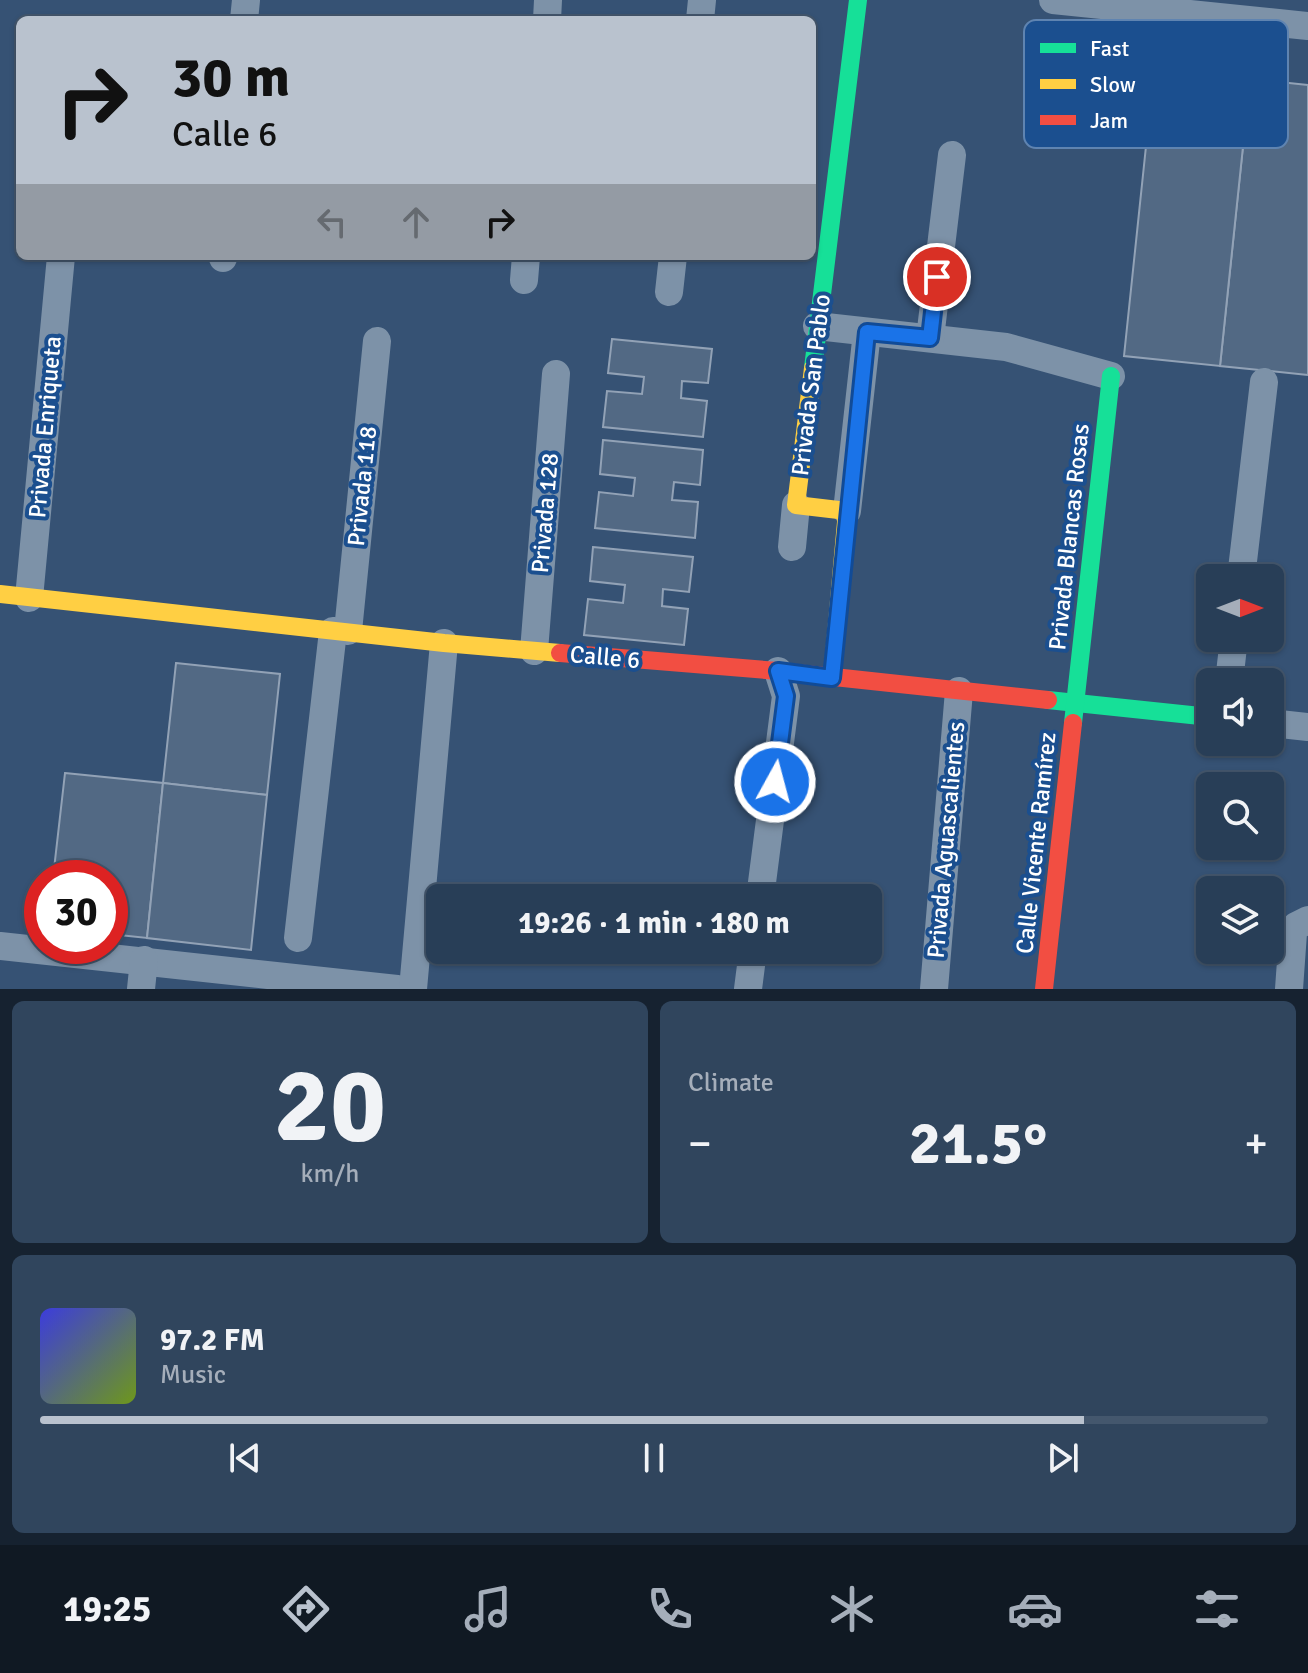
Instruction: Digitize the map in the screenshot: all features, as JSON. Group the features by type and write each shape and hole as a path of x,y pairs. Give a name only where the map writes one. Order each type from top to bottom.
{"street":[{"name":"Privada San Pablo","path":"847,511 796,505 858,0"},
{"path":"1053,0 1269,11 1308,26"},
{"path":"930,338 952,155"},
{"name":"Privada Enriqueta","path":"29,598 61,260"},
{"path":"669,292 673,260"},
{"path":"817,326 1006,347 1111,376"},
{"path":"832,678 867,332"},
{"name":"Privada 118","path":"298,938 377,341"},
{"name":"Privada 128","path":"534,651 556,374"},
{"name":"Privada Blancas Rosas","path":"1075,703 1111,376"},
{"path":"1243,564 1264,382"},
{"path":"792,547 796,505"},
{"name":"Calle 6","path":"0,594 444,643 778,671 1196,716"},
{"path":"413,989 444,643"},
{"path":"762,884 786,696 778,671"},
{"name":"Privada Aguascalientes","path":"934,989 959,691"},
{"name":"Calle Vicente Ramírez","path":"1044,989 1075,703"},
{"path":"1284,724 1308,727"},
{"path":"1289,989 1293,933 1296,926 1308,920"},
{"path":"0,946 144,960 344,986 397,989"},
{"path":"141,989 144,960"},
{"path":"748,989 751,964"}],"building":[{"path":"1288,83 1308,85 1308,375 1220,366 1243,148 1288,148"},
{"path":"1146,148 1243,148 1220,366 1124,356"},
{"path":"612,339 712,349 708,383 682,381 681,398 707,401 703,437 603,427 607,391 642,394 644,377 608,373"},
{"path":"603,440 703,450 700,485 674,482 672,500 698,502 695,538 595,528 599,492 633,496 635,478 600,474"},
{"path":"593,547 693,557 689,592 663,589 662,606 688,609 684,645 584,635 588,599 623,603 625,585 590,581"},
{"path":"176,663 280,674 267,795 163,783"},
{"path":"65,773 163,783 147,938 128,936 128,860 55,860"},
{"path":"163,783 267,795 251,950 147,938"}],"traffic: fast":[{"path":"813,368 858,0"},
{"path":"1073,723 1111,376"},
{"path":"1048,700 1196,716"}],"traffic: slow":[{"path":"813,368 796,505 847,511 832,678"},
{"path":"0,594 560,653"}],"traffic: jam":[{"path":"560,653 778,671 1048,700"},
{"path":"1044,989 1073,723"}],"route":[{"path":"775,782 786,696 778,671 832,678 867,332 930,338 937,277"}]}
